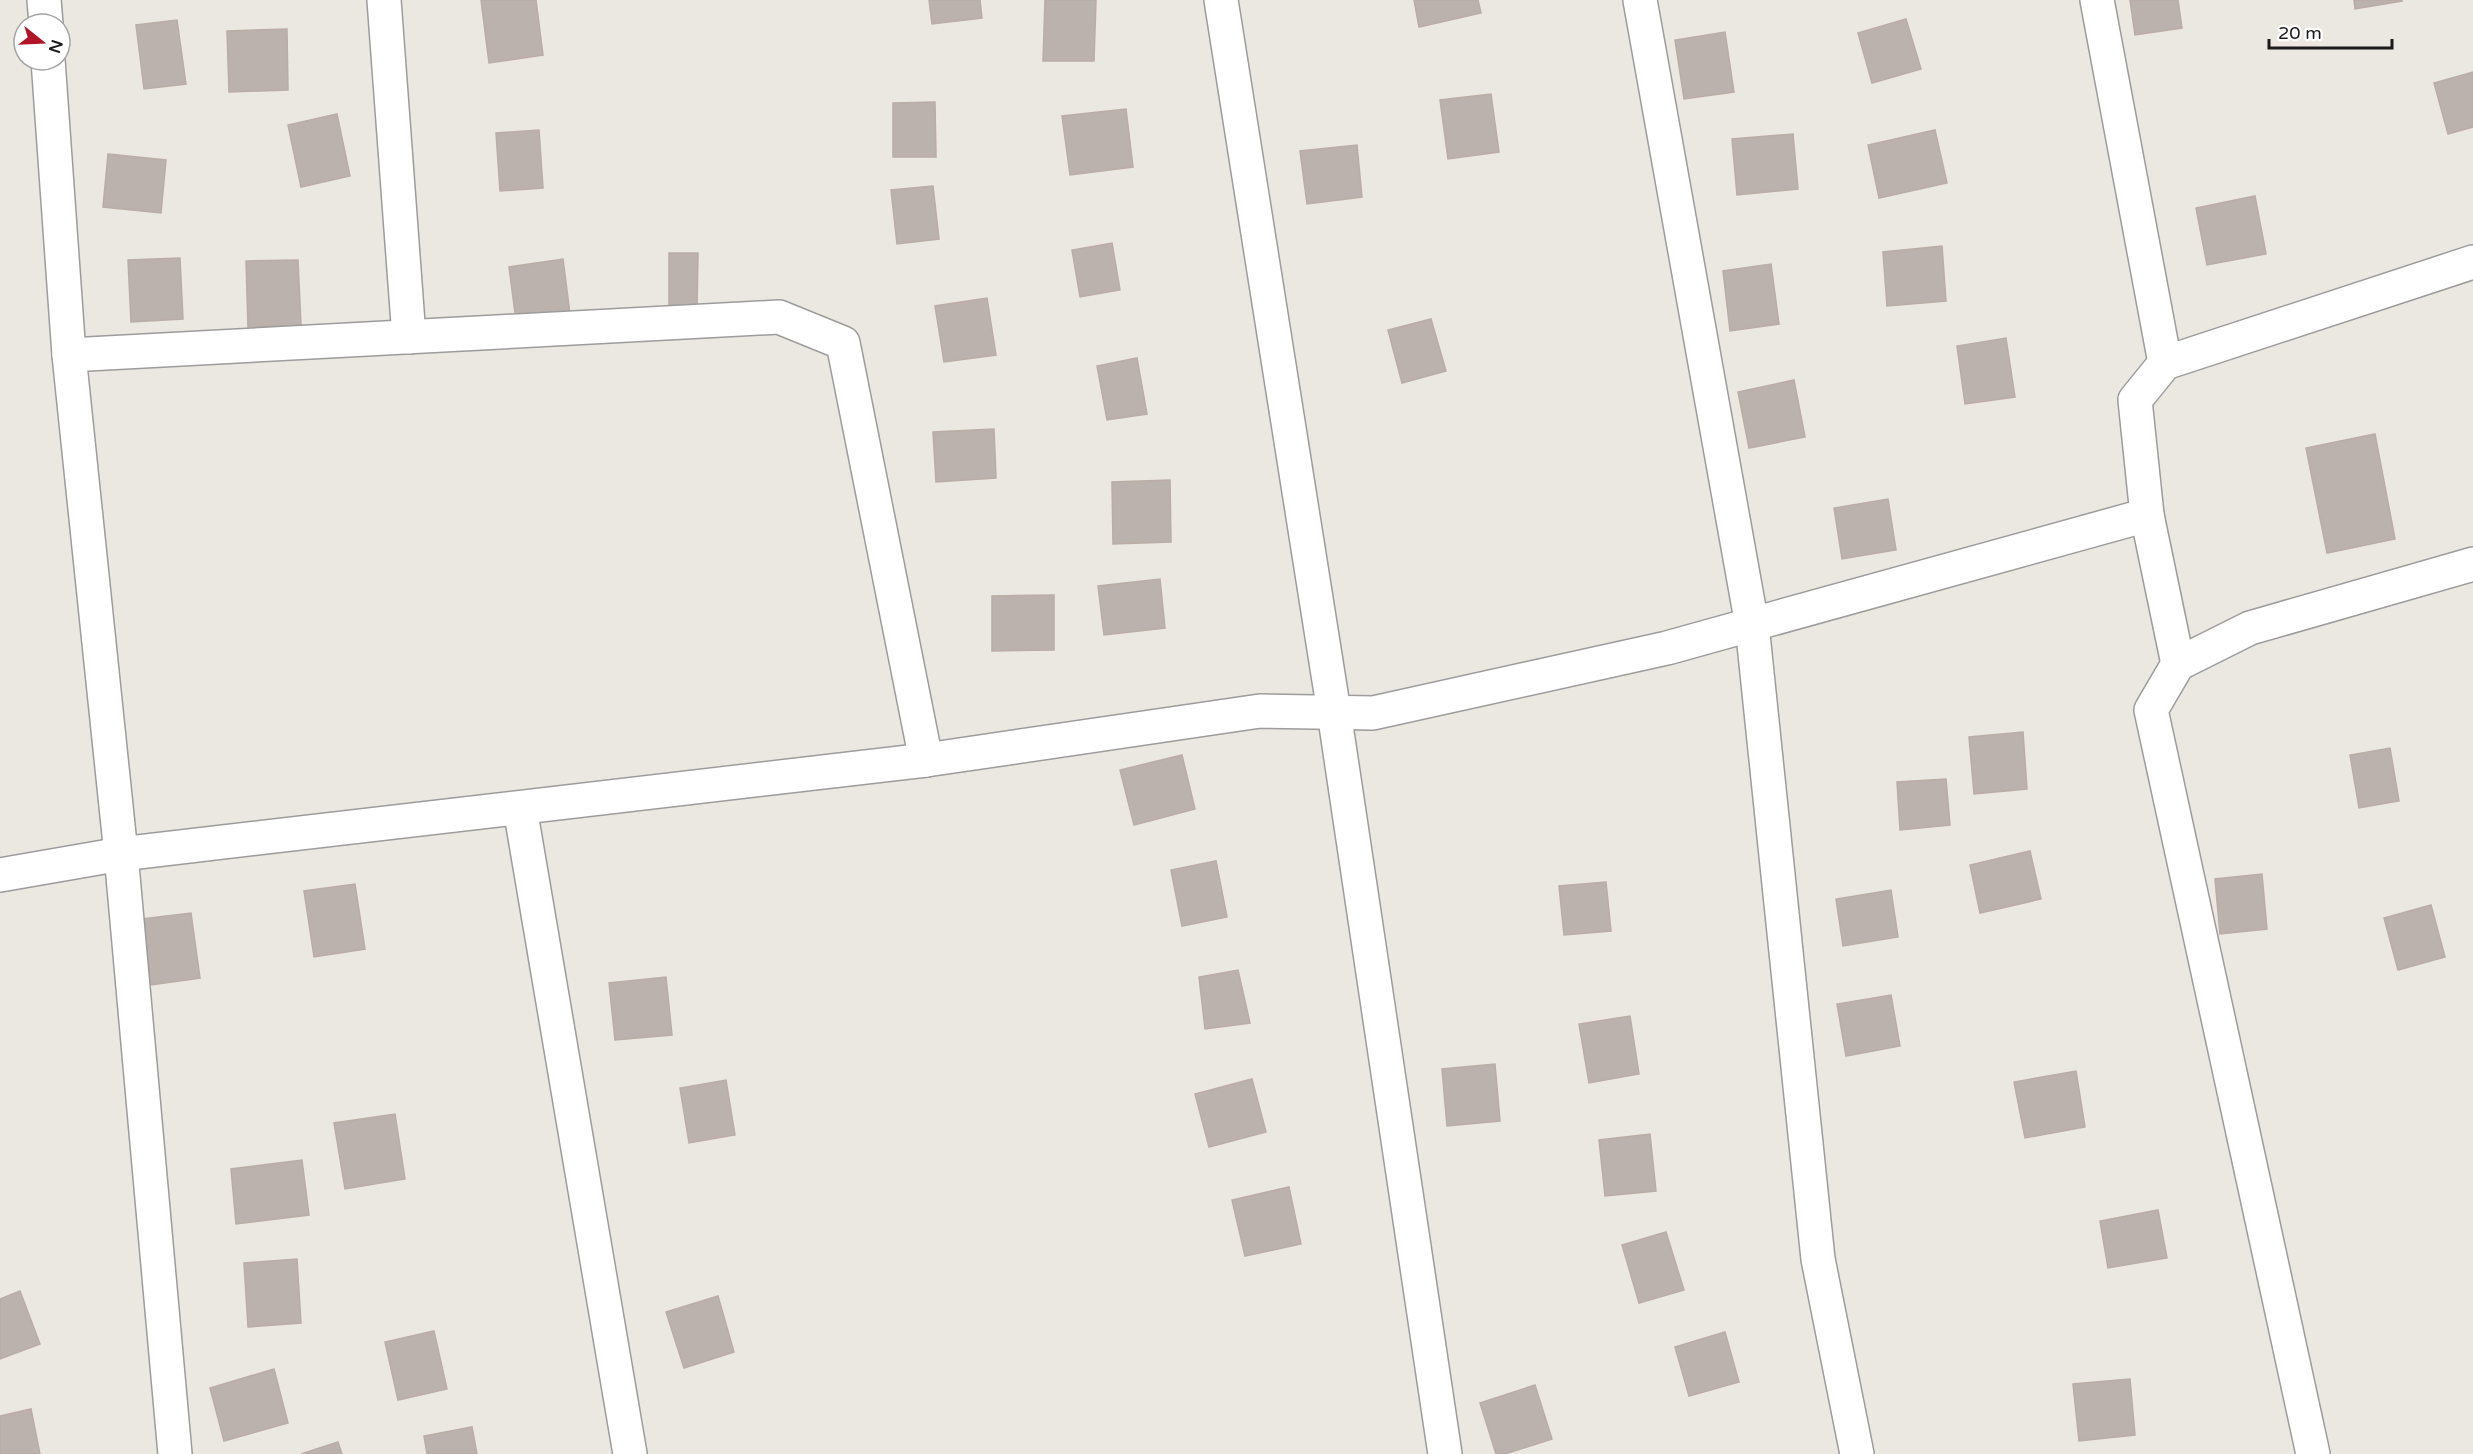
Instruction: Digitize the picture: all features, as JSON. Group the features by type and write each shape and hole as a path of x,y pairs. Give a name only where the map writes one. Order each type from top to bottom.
{"street":[{"path":"384,0 409,337"},
{"path":"1221,0 1334,712 1445,1454"},
{"path":"1640,0 1752,625 1818,1259 1857,1454"},
{"path":"2097,0 2165,363"},
{"path":"49,72 69,355 122,855 175,1454"},
{"path":"2178,664 2147,515 2135,399 2165,363 2473,262"},
{"path":"69,355 780,317 843,343 926,760"},
{"path":"0,875 122,855 926,760 1260,711 1373,712 1667,648 2147,515"},
{"path":"2313,1454 2151,710 2178,664 2250,628 2473,564"},
{"path":"520,808 630,1454"}],"building":[{"path":"481,0 536,0 543,55 489,63"},
{"path":"929,0 980,0 982,18 932,24"},
{"path":"1045,0 1096,0 1094,61 1043,61"},
{"path":"1414,0 1478,0 1481,13 1419,27"},
{"path":"2130,0 2178,0 2182,28 2135,35"},
{"path":"2354,0 2402,0 2402,1 2355,9"},
{"path":"1906,19 1921,69 1872,83 1858,33"},
{"path":"177,20 186,84 144,89 136,25"},
{"path":"287,29 288,90 229,92 227,31"},
{"path":"1725,32 1734,92 1684,99 1675,40"},
{"path":"2473,72 2473,127 2448,134 2434,83"},
{"path":"1491,94 1499,152 1448,159 1440,100"},
{"path":"935,102 936,157 893,157 893,103"},
{"path":"1126,109 1133,167 1070,175 1062,116"},
{"path":"337,114 350,176 301,187 288,125"},
{"path":"539,130 543,188 500,191 496,133"},
{"path":"1935,130 1947,183 1879,198 1868,145"},
{"path":"1793,134 1798,189 1737,195 1732,139"},
{"path":"1357,145 1362,197 1307,204 1300,151"},
{"path":"108,154 166,160 161,213 103,207"},
{"path":"933,186 939,239 897,244 891,190"},
{"path":"2255,196 2266,254 2207,265 2196,208"},
{"path":"1112,243 1120,290 1080,297 1072,250"},
{"path":"1942,246 1946,301 1887,306 1883,252"},
{"path":"669,253 698,253 697,308 669,307"},
{"path":"180,258 183,319 131,322 128,260"},
{"path":"563,259 570,314 516,321 509,267"},
{"path":"298,260 301,325 248,327 246,261"},
{"path":"1771,264 1779,324 1730,331 1723,271"},
{"path":"987,298 996,355 944,362 935,306"},
{"path":"1431,319 1446,371 1402,383 1388,330"},
{"path":"2006,338 2015,397 1965,404 1957,346"},
{"path":"1137,358 1147,414 1107,420 1097,366"},
{"path":"1794,380 1805,437 1749,448 1738,392"},
{"path":"994,429 996,478 936,482 933,432"},
{"path":"2375,434 2395,539 2327,553 2306,448"},
{"path":"1170,480 1171,542 1113,544 1112,482"},
{"path":"1888,499 1896,550 1842,559 1834,508"},
{"path":"1160,579 1165,628 1104,635 1098,586"},
{"path":"1054,595 1054,650 992,651 992,596"},
{"path":"2023,732 2027,789 1974,794 1969,737"},
{"path":"2390,748 2399,801 2359,808 2350,755"},
{"path":"1182,755 1195,809 1134,825 1120,770"},
{"path":"1946,779 1950,825 1900,830 1897,782"},
{"path":"2030,851 2041,899 1980,913 1970,865"},
{"path":"1216,861 1227,917 1182,926 1171,870"},
{"path":"2262,874 2267,929 2220,934 2215,879"},
{"path":"1606,882 1611,931 1564,935 1559,886"},
{"path":"355,884 365,949 314,957 304,891"},
{"path":"1891,890 1898,937 1843,946 1836,899"},
{"path":"2431,905 2445,957 2398,970 2384,918"},
{"path":"191,913 200,978 151,985 142,919"},
{"path":"1238,970 1250,1023 1205,1029 1199,977"},
{"path":"666,977 672,1035 615,1040 609,983"},
{"path":"1891,995 1900,1046 1846,1056 1837,1004"},
{"path":"1630,1016 1639,1074 1589,1083 1579,1024"},
{"path":"1495,1064 1500,1121 1447,1126 1442,1069"},
{"path":"2076,1071 2085,1127 2025,1138 2014,1082"},
{"path":"1252,1079 1266,1132 1209,1147 1195,1094"},
{"path":"726,1080 735,1135 689,1143 680,1088"},
{"path":"395,1114 405,1179 345,1189 334,1123"},
{"path":"1650,1134 1656,1191 1605,1196 1599,1140"},
{"path":"302,1160 309,1215 236,1224 231,1169"},
{"path":"1289,1187 1301,1244 1245,1256 1232,1200"},
{"path":"2158,1210 2167,1258 2108,1268 2100,1221"},
{"path":"1666,1232 1684,1290 1639,1303 1622,1245"},
{"path":"297,1259 301,1323 248,1327 244,1263"},
{"path":"20,1291 40,1344 0,1359 0,1299"},
{"path":"718,1296 734,1352 684,1368 666,1312"},
{"path":"434,1331 447,1389 398,1400 385,1342"},
{"path":"1725,1332 1739,1382 1689,1396 1675,1347"},
{"path":"274,1369 288,1423 224,1441 210,1388"},
{"path":"2130,1379 2135,1435 2079,1441 2073,1384"},
{"path":"1535,1385 1552,1439 1505,1454 1496,1454 1480,1403"},
{"path":"31,1409 40,1454 0,1454 0,1416"},
{"path":"472,1427 477,1454 427,1454 424,1436"},
{"path":"338,1442 342,1454 301,1454"}]}
